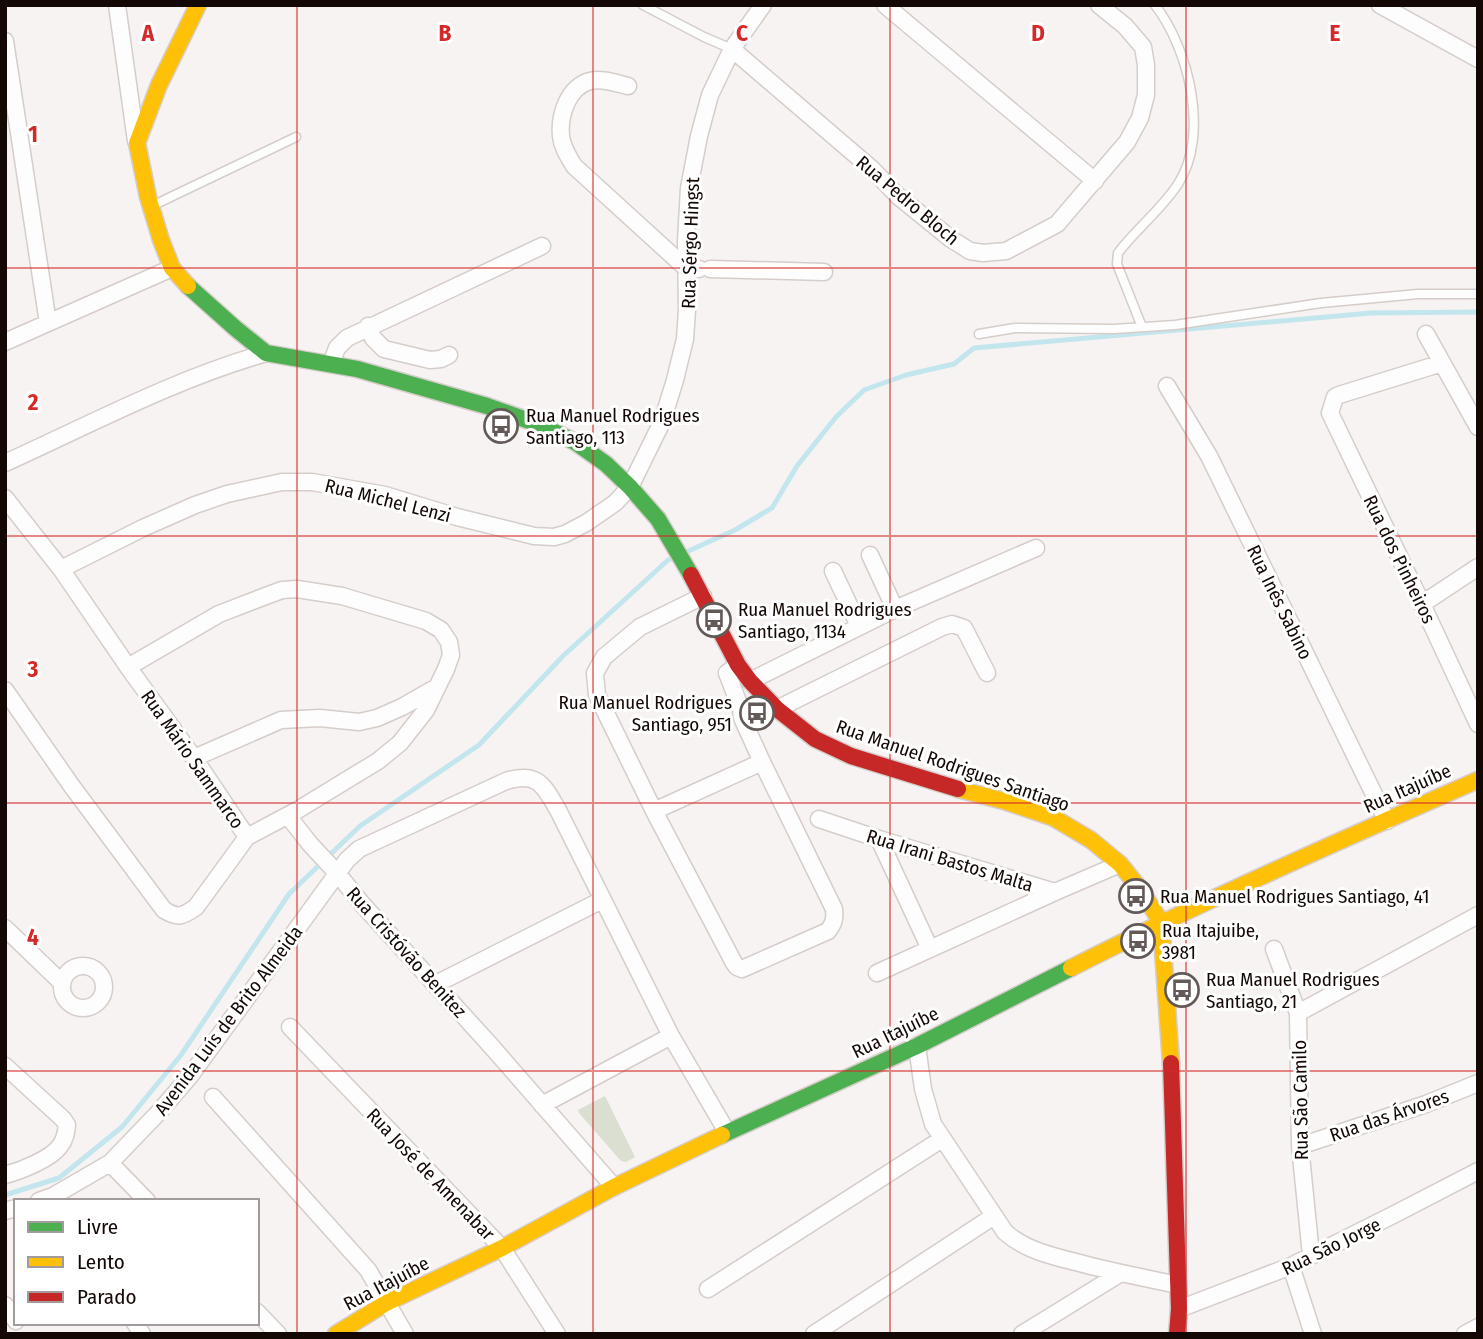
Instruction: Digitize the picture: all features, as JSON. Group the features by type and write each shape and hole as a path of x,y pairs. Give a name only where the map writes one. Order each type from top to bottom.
{"main road":[{"path":"198,5 159,85 137,143 151,206 172,268 234,328 266,353"},
{"name":"Rua Manuel Rodrigues Santiago","path":"266,353 357,369 487,406 538,424 575,442 606,464 658,519 703,596 738,665 777,709 815,739 851,756 1054,818 1091,840 1120,864 1161,922 1171,1048 1179,1309 1177,1334"},
{"name":"Rua Itajuíbe","path":"336,1334 386,1303 502,1248 614,1187 727,1132 917,1046 1161,922 1478,780"}],"street":[{"path":"117,5 137,143"},
{"name":"Rua Sérgo Hingst","path":"630,487 662,422 685,339 698,268 689,188 710,95 732,49 763,5"},
{"path":"885,5 1095,181"},
{"name":"Rua Pedro Bloch","path":"732,49 872,169 898,196 951,239 970,251 1006,251 1057,224 1127,142 1140,118 1146,95 1143,47 1125,26 1099,5"},
{"path":"1380,5 1478,59"},
{"path":"5,41 48,323"},
{"path":"628,86 601,80 584,83 568,98 561,136 565,151 575,166 698,268 824,272"},
{"path":"331,364 337,348 347,338 542,246"},
{"path":"5,342 172,268"},
{"path":"368,327 373,338 384,349 430,360 449,355"},
{"path":"1426,334 1478,427"},
{"path":"5,463 161,391 230,363 266,353"},
{"name":"Rua dos Pinheiros","path":"1442,362 1339,395 1335,397 1330,413 1478,724"},
{"name":"Rua Inês Sabino","path":"1167,386 1209,456 1387,821"},
{"name":"Rua Michel Lenzi","path":"61,569 195,505 227,494 282,482 312,482 385,495 457,517 534,536 554,537 586,523 615,503 630,487"},
{"name":"Rua Mário Sammarco","path":"5,498 61,569 247,837 196,906 186,914 178,916 164,910 71,785 5,690"},
{"path":"750,681 895,609 1036,548"},
{"path":"870,555 895,609"},
{"path":"1422,604 1478,567"},
{"path":"833,571 859,626"},
{"path":"128,667 219,614 282,590 296,589 342,596 426,621 441,630 449,642 451,655 446,670 426,710 400,743 378,761 288,816 247,837"},
{"path":"703,596 640,627 604,657 595,673 597,695 654,811 737,967 742,968 828,931 834,924 834,909 742,718 727,673 738,665"},
{"path":"777,709 942,626 952,624 964,628 987,673"},
{"path":"194,758 281,720 320,718 359,722 377,718 402,708 437,687"},
{"path":"654,811 762,762"},
{"name":"Rua Cristóvão Benitez","path":"614,1187 332,868 359,849 506,781 518,777 538,780 558,810 671,1036 727,1132"},
{"path":"288,816 332,868"},
{"name":"Rua Irani Bastos Malta","path":"819,819 1055,892 1120,864"},
{"path":"879,839 930,949"},
{"name":"Avenida Luís de Brito Almeida","path":"50,1199 110,1163 190,1076 332,868"},
{"path":"877,973 1055,892"},
{"path":"436,985 602,900"},
{"path":"1298,1013 1478,915"},
{"path":"5,928 62,983"},
{"name":"Rua São Camilo","path":"1274,949 1298,1013 1300,1146 1311,1255"},
{"name":"Rua José de Amenabar","path":"290,1027 502,1248 557,1334"},
{"path":"542,1105 671,1036"},
{"path":"917,1046 926,1105 933,1124 1005,1232 1015,1241 1065,1259 1178,1285"},
{"path":"5,1066 67,1125 64,1140 58,1150 38,1162 5,1175"},
{"name":"Rua das Árvores","path":"1300,1146 1426,1104 1478,1083"},
{"path":"213,1097 368,1270 405,1334"},
{"path":"708,1289 942,1139"},
{"path":"110,1163 144,1199"},
{"name":"Rua São Jorge","path":"1179,1309 1291,1266 1478,1171"},
{"path":"814,1334 994,1216"},
{"path":"1291,1266 1312,1334"},
{"path":"1022,1334 1121,1273"},
{"path":"259,1314 278,1334"},
{"path":"1465,1334 1478,1327"}],"lane":[{"path":"643,5 732,49"},
{"path":"1142,327 1117,264 1118,253 1163,204 1179,182 1187,166 1193,141 1193,101 1188,75 1175,40 1155,5"},
{"path":"151,206 296,137"},
{"path":"979,334 1016,328 1114,329 1175,325 1321,303 1418,293 1478,294"}],"shaded area":[{"path":"605,1096 635,1157 626,1162 621,1161 578,1110"}],"waterway":[{"path":"684,553 735,530 772,508 797,466 836,417 864,390 906,375 954,364 974,348 1371,313 1478,312"},
{"path":"5,1195 59,1178 122,1127 181,1055 289,894 360,826 479,745 563,656 668,560 675,557"}],"traffic: fast":[{"path":"188,286 266,353 357,369 487,406 538,424 575,442 606,464 658,519 691,575"},
{"path":"722,1135 917,1046 1071,968"}],"traffic: slow":[{"path":"188,286 172,268 161,240 148,197 137,143 159,85 198,5"},
{"path":"1071,968 1223,894 1478,780"},
{"path":"958,789 1054,818 1091,840 1120,864 1140,889 1161,922 1171,1063"},
{"path":"336,1334 386,1303 502,1248 614,1187 722,1135"}],"traffic: jam":[{"path":"691,575 738,665 777,709 815,739 851,756 958,789"},
{"path":"1171,1063 1179,1309 1177,1334"}],"place":[{"name":"Rua Manuel Rodrigues Santiago, 113","path":"501,426"},
{"name":"Rua Manuel Rodrigues Santiago, 1134","path":"714,620"},
{"name":"Rua Manuel Rodrigues Santiago, 951","path":"757,713"},
{"name":"Rua Manuel Rodrigues Santiago, 41","path":"1136,896"},
{"name":"Rua Itajuibe, 3981","path":"1138,941"},
{"name":"Rua Manuel Rodrigues Santiago, 21","path":"1182,990"}]}
